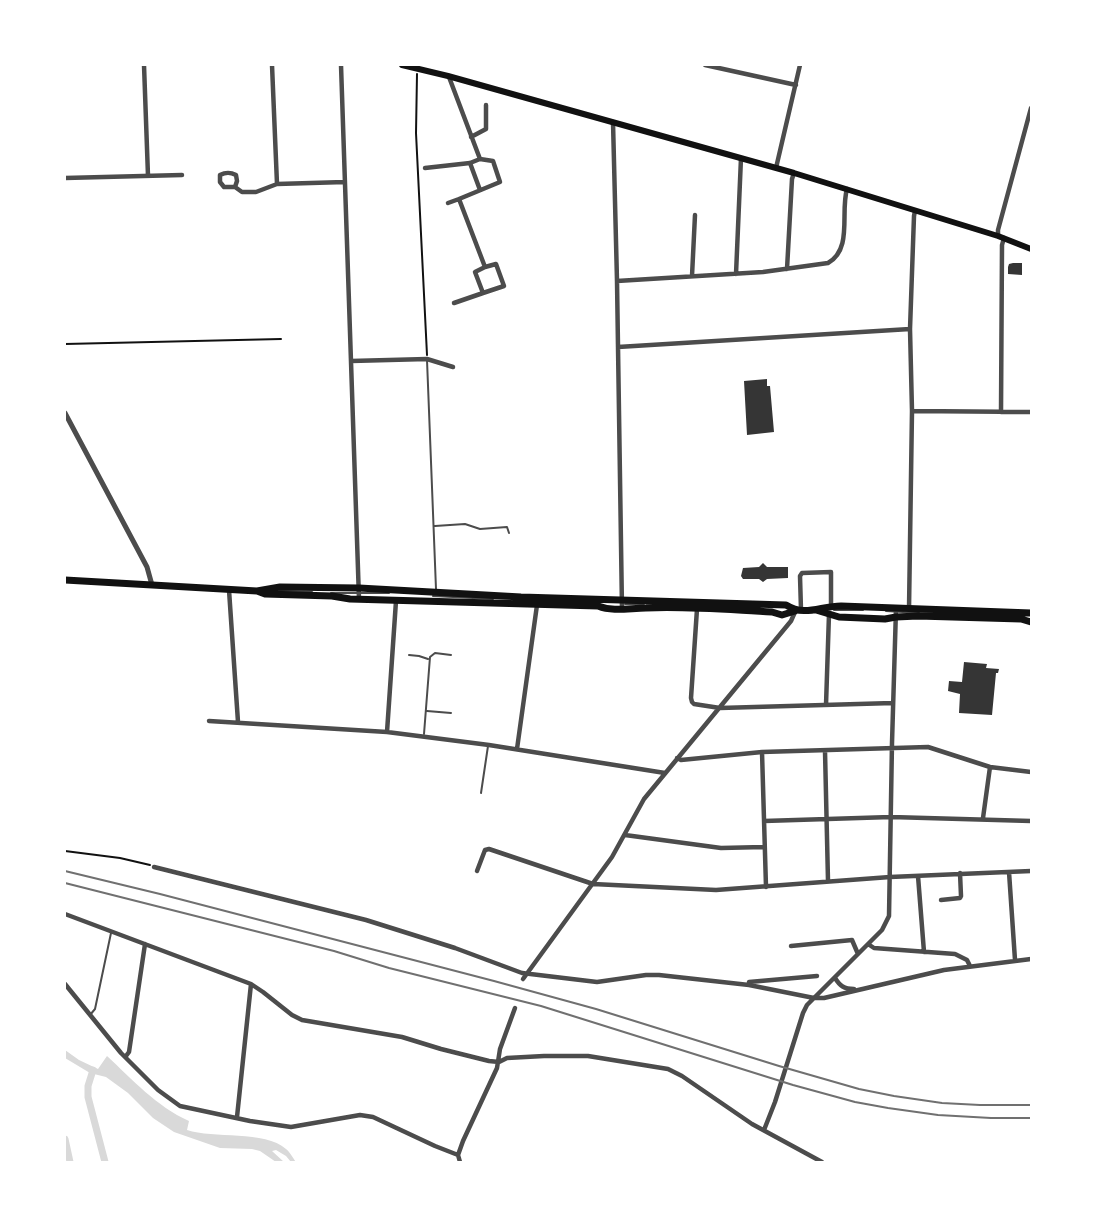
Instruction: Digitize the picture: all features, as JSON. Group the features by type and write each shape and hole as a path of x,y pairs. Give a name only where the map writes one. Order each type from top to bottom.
{"main road":[{"path":"402,65 794,173 1001,237 1031,249"},
{"path":"65,580 229,590 257,591 280,587 436,597 622,604 786,605 798,611"},
{"path":"359,593 396,600 436,597 446,601 604,608 622,604 646,608 772,612 782,615 798,611 830,610 1031,617"}],"street":[{"path":"144,65 148,176"},
{"path":"272,65 277,184"},
{"path":"341,65 359,593"},
{"path":"705,65 796,85"},
{"path":"776,168 800,65"},
{"path":"448,76 480,159"},
{"path":"471,137 486,129 486,105"},
{"path":"1001,412 1002,245 998,229 1031,108"},
{"path":"613,122 622,604"},
{"path":"1025,132 1031,134"},
{"path":"736,274 741,158"},
{"path":"425,168 470,163 480,159 493,160 500,182 449,203"},
{"path":"470,163 480,190"},
{"path":"788,269 794,173"},
{"path":"65,178 182,174"},
{"path":"235,187 242,191 256,192 277,184 345,182"},
{"path":"617,281 736,274 828,263 834,260 843,245 847,189"},
{"path":"459,199 485,267"},
{"path":"909,612 912,411 910,329 915,211"},
{"path":"692,276 695,215"},
{"path":"454,303 504,286 496,264 475,272 483,293"},
{"path":"618,347 910,329"},
{"path":"351,361 428,359 453,367"},
{"path":"912,411 1031,412"},
{"path":"65,413 147,568 152,585"},
{"path":"826,705 831,565"},
{"path":"523,979 593,884 625,835 644,799 798,611 802,573 831,572"},
{"path":"229,590 238,722"},
{"path":"387,733 395,655 396,600"},
{"path":"517,749 537,605"},
{"path":"696,609 692,702 697,706 720,708 893,703"},
{"path":"764,1130 803,1013 814,998 882,930 890,916 896,613"},
{"path":"209,721 423,737 665,773"},
{"path":"677,758 681,760 762,752 928,747 990,767 1031,772"},
{"path":"825,751 828,881"},
{"path":"762,752 766,887"},
{"path":"983,818 990,767"},
{"path":"764,821 891,817 1031,821"},
{"path":"625,835 721,848 764,847"},
{"path":"477,871 485,850 489,849 593,884 716,890 890,877 1031,872"},
{"path":"155,867 366,920 528,973 597,982 659,975 749,985 824,998 970,966 1031,959"},
{"path":"1009,872 1015,960"},
{"path":"941,900 960,898 960,873"},
{"path":"918,876 924,952"},
{"path":"65,914 251,984 292,1015 310,1023 402,1037 499,1062 509,1058 588,1056 668,1069 734,1113 822,1162"},
{"path":"791,946 852,940 858,954"},
{"path":"126,1056 129,1052 145,944"},
{"path":"868,944 874,948 955,954 967,960 970,966"},
{"path":"749,985 749,982 817,976"},
{"path":"835,978 840,986 846,989 862,988"},
{"path":"65,984 130,1063 180,1107 290,1127 366,1115 458,1154"},
{"path":"237,1117 251,984"},
{"path":"460,1162 458,1154 463,1140 499,1062 500,1049 515,1008"}],"lane":[{"path":"428,359 436,597"},
{"path":"434,526 465,524 480,529 507,527 509,533"},
{"path":"815,610 896,613"},
{"path":"423,737 429,660 435,653 451,655"},
{"path":"409,655 429,660"},
{"path":"426,711 451,713"},
{"path":"481,793 489,745"},
{"path":"90,1015 95,1009 111,932"}],"path":[{"path":"417,68 416,134 428,359"},
{"path":"65,344 281,339"},
{"path":"65,851 120,858 155,867"}],"shaded area":[{"path":"65,1050 98,1069 107,1056 155,1100 189,1121 187,1130 265,1139 286,1149 296,1162 291,1162 276,1150 272,1151 284,1162 276,1162 260,1151 220,1148 174,1132 153,1118 128,1093 106,1077 90,1073 65,1058"}],"building":[{"path":"1022,263 1022,275 1008,274 1009,264"},
{"path":"767,379 774,432 747,435 744,381"},
{"path":"763,563 767,567 788,567 788,578 767,579 763,582 759,579 743,579 743,568 759,567"},
{"path":"964,662 987,664 986,668 999,669 996,673 992,715 959,713 960,694 948,691 949,681 962,682"}],"waterway":[{"path":"93,1070 88,1097 105,1162"},
{"path":"65,1139 70,1162"}],"railway":[{"path":"65,871 596,1009 859,1089 942,1103 1031,1105"},
{"path":"65,883 541,1006 855,1102 938,1115 1031,1118"}]}
